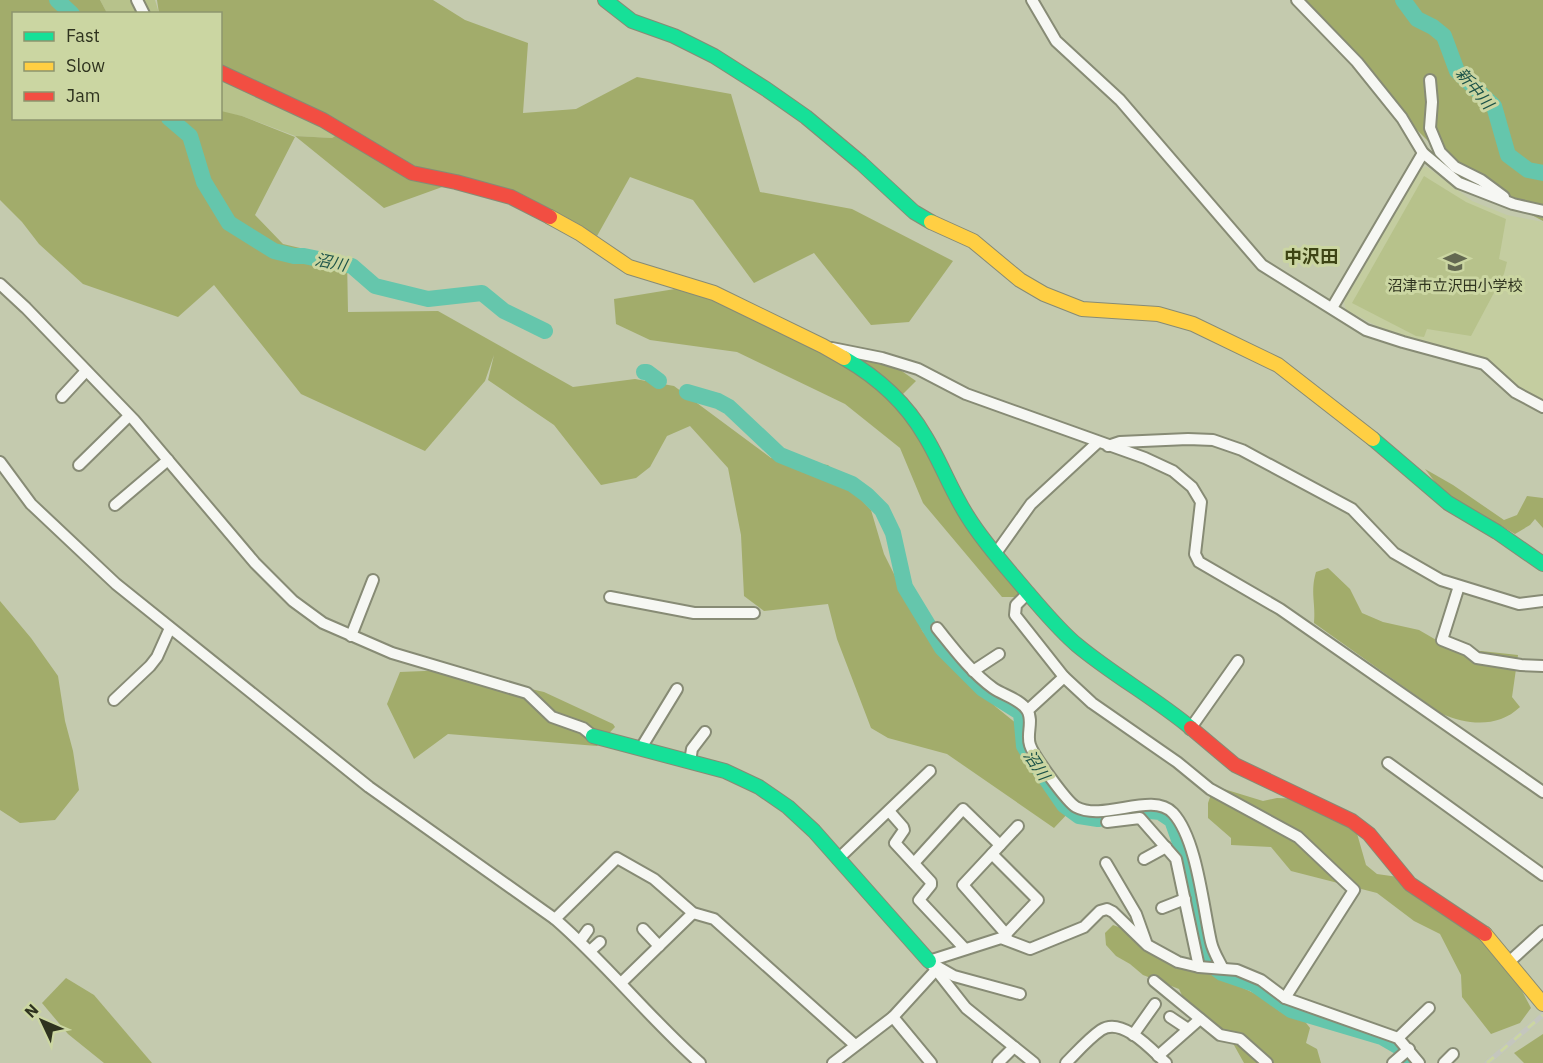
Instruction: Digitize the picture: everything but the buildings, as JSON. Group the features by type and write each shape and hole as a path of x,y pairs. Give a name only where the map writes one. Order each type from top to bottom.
{"street":[{"path":"605,0 632,21 674,36 704,51 766,89 806,117 914,212 944,230 973,241 1020,280 1044,294 1082,309 1158,314 1193,324 1278,365 1364,430 1448,503 1497,532 1543,564"},
{"path":"1032,0 1056,41 1120,100 1262,265 1366,330 1484,364 1515,392 1543,407"},
{"path":"1297,0 1358,62 1402,118 1423,153 1459,183 1513,204 1543,211"},
{"path":"222,73 323,120 412,173 511,197 579,234 629,267 714,293 823,346 864,370 892,394 912,416 926,436 954,494 969,519 1028,593 1076,644 1173,713 1235,765 1352,820 1369,834 1410,884 1482,930 1543,1004"},
{"path":"1430,80 1432,102 1430,128 1440,152 1455,167 1481,180 1513,204"},
{"path":"1332,308 1423,153"},
{"path":"0,284 26,308 129,416 255,563 293,601 323,623 392,653 527,693 552,717 583,728 593,736 725,771 759,787 788,807 814,831 932,965 966,1008 1034,1063"},
{"path":"823,346 882,358 918,369 966,394 1145,458 1173,471 1192,487 1201,502 1195,554 1199,562 1280,609 1543,792"},
{"path":"62,397 86,370"},
{"path":"79,465 129,416"},
{"path":"996,553 1031,504 1103,444 1188,439 1213,440 1242,450 1352,509 1394,553 1441,580 1519,604 1543,601"},
{"path":"115,505 168,460"},
{"path":"0,462 31,504 116,584 369,787 555,919 621,982 674,1040 700,1063"},
{"path":"351,636 374,580"},
{"path":"1459,586 1442,640 1467,650 1477,658 1543,666"},
{"path":"1028,593 1016,605 1015,615 1065,677 1092,703 1177,762 1210,789 1298,837 1354,890 1285,998"},
{"path":"610,597 694,613 754,613"},
{"path":"114,700 150,666 171,628"},
{"path":"937,628 974,671 993,688 1028,710 1029,745 1063,795 1077,807 1098,812 1151,805 1163,806 1172,811 1182,824 1200,879 1212,945 1222,968"},
{"path":"974,671 999,654"},
{"path":"1191,729 1238,661"},
{"path":"1028,710 1065,677"},
{"path":"641,748 677,689"},
{"path":"690,761 692,749 705,732"},
{"path":"1388,763 1543,874"},
{"path":"838,859 930,771"},
{"path":"914,863 963,809 1000,846"},
{"path":"889,811 904,830 895,843 931,882 919,900 965,949"},
{"path":"1107,822 1140,818 1176,859 1204,967"},
{"path":"1018,826 963,885 1007,936 1030,949 1084,927 1100,911 1107,909 1147,945 1178,962 1238,970 1261,980 1285,998 1398,1038"},
{"path":"1144,859 1166,847"},
{"path":"833,1063 892,1017 932,965 965,949 1007,936 1038,900 992,854"},
{"path":"555,919 617,858 654,879 693,914 714,919 855,1045"},
{"path":"1106,863 1136,914 1147,945"},
{"path":"1162,908 1185,899"},
{"path":"621,982 693,914"},
{"path":"643,929 659,946"},
{"path":"579,941 588,930"},
{"path":"1509,962 1543,931"},
{"path":"590,951 600,942"},
{"path":"603,965 612,956"},
{"path":"932,965 954,976 1020,994"},
{"path":"1155,981 1220,1035 1240,1039 1267,1063"},
{"path":"1133,1035 1155,1004"},
{"path":"1398,1038 1429,1008"},
{"path":"892,1017 931,1063"},
{"path":"1170,1017 1188,1029"},
{"path":"1066,1063 1103,1029 1118,1028 1133,1035 1162,1059 1188,1029 1200,1019"},
{"path":"1398,1038 1401,1056 1419,1063"},
{"path":"998,1063 1014,1047"},
{"path":"1444,1063 1453,1054"}],"shaded area":[{"path":"0,0 100,0 106,12 12,12 12,120 222,120 222,111 242,116 295,137 255,215 283,244 347,259 348,312 438,311 573,387 635,379 674,386 771,458 828,465 871,510 884,554 923,632 996,707 1017,724 1043,786 1071,810 1054,828 947,754 888,738 871,728 837,639 828,604 764,611 744,596 741,535 728,468 690,426 667,436 650,467 636,478 601,485 554,425 488,380 494,355 485,381 425,451 301,394 214,285 178,317 83,284 39,244 22,222 0,200"},
{"path":"100,0 155,0 159,12 106,12"},
{"path":"157,0 433,0 465,20 528,43 523,113 576,109 637,77 731,94 760,192 852,209 953,261 909,322 871,325 814,253 754,283 693,200 630,177 597,236 456,182 384,208 295,136 332,138 339,134 222,74 222,12 159,12"},
{"path":"1304,0 1543,0 1543,221 1478,187 1441,163 1439,152 1413,126"},
{"path":"222,71 339,135 332,138 295,136 242,116 222,112"},
{"name":"沼津市立沢田小学校","path":"1427,167 1472,201 1507,215 1543,222 1543,402 1526,392 1485,360 1394,335 1346,310 1344,302 1421,168"},
{"path":"1424,176 1466,202 1506,219 1499,259 1507,262 1504,274 1471,336 1427,329 1424,337 1416,336 1352,303"},
{"path":"693,286 829,349 896,367 916,381 898,399 926,428 954,507 1024,597 1002,597 923,503 900,448 845,404 737,352 650,340 616,324 614,299"},
{"path":"1425,469 1504,520 1517,515 1527,496 1543,498 1543,528 1535,519 1515,534 1442,491"},
{"path":"1328,568 1350,589 1362,613 1383,622 1419,630 1457,652 1481,651 1518,655 1512,697 1520,707 1502,718 1482,722 1452,718 1442,714 1314,623 1313,586 1316,572"},
{"path":"0,601 31,638 58,676 79,790 55,820 20,823 0,810"},
{"path":"449,670 544,692 613,724 615,727 597,746 448,734 414,759 387,704 400,672"},
{"path":"1214,786 1263,801 1277,798 1303,799 1354,823 1366,865 1377,874 1398,877 1443,900 1510,968 1531,1008 1520,1023 1491,1034 1462,997 1461,975 1440,934 1414,921 1377,893 1291,871 1271,847 1231,845 1231,838 1208,818 1208,803"},
{"path":"1113,925 1127,930 1188,965 1228,975 1243,988 1264,998 1279,1011 1303,1019 1310,1028 1306,1043 1317,1049 1321,1063 1244,1063 1230,1038 1191,1014 1179,989 1143,975 1116,956 1106,945 1105,933"},
{"path":"66,978 94,995 152,1063 104,1063 68,1034 42,1003"},
{"path":"1543,1034 1543,1063 1524,1063 1514,1053"}],"waterway":[{"name":"沼川","path":"57,0 70,12"},
{"name":"新中川","path":"1403,0 1417,19 1444,36 1457,71 1494,106 1508,155 1528,170 1543,173"},
{"name":"沼川","path":"171,120 190,136 204,182 229,223 274,251 352,266 375,286 428,299 482,293 504,311 545,331"},
{"name":"沼川","path":"644,372 659,381"},
{"name":"沼川","path":"687,392 718,401 729,407 780,455 852,484 882,510 893,533 905,587 942,648 983,689 1021,713 1024,746 1064,805 1079,816 1098,819 1150,811 1160,812 1172,820 1193,879 1197,940 1206,961 1222,973 1254,984 1291,1010 1382,1037 1401,1048 1412,1063"}],"railway":[{"path":"1487,1063 1543,1015"}],"traffic: fast":[{"path":"605,0 632,21 674,36 714,56 766,89 806,117 914,212 931,222"},
{"path":"844,358 879,382 909,413 931,446 956,497 974,527 1057,626 1091,656 1191,728"},
{"path":"1373,439 1448,503 1497,532 1543,564"},
{"path":"593,736 725,771 759,787 788,807 814,831 929,961"}],"traffic: slow":[{"path":"550,217 579,233 629,267 714,293 844,358"},
{"path":"931,222 973,241 1020,280 1044,294 1082,309 1158,314 1193,324 1278,365 1373,439"},
{"path":"1485,934 1543,1004"}],"traffic: jam":[{"path":"222,73 323,120 412,173 511,197 550,217"},
{"path":"1191,728 1235,765 1352,821 1369,834 1410,884 1485,934"}],"place":[{"name":"沼津市立沢田小学校","path":"1455,262"}],"district":[{"name":"中沢田","path":"1311,257"}]}
